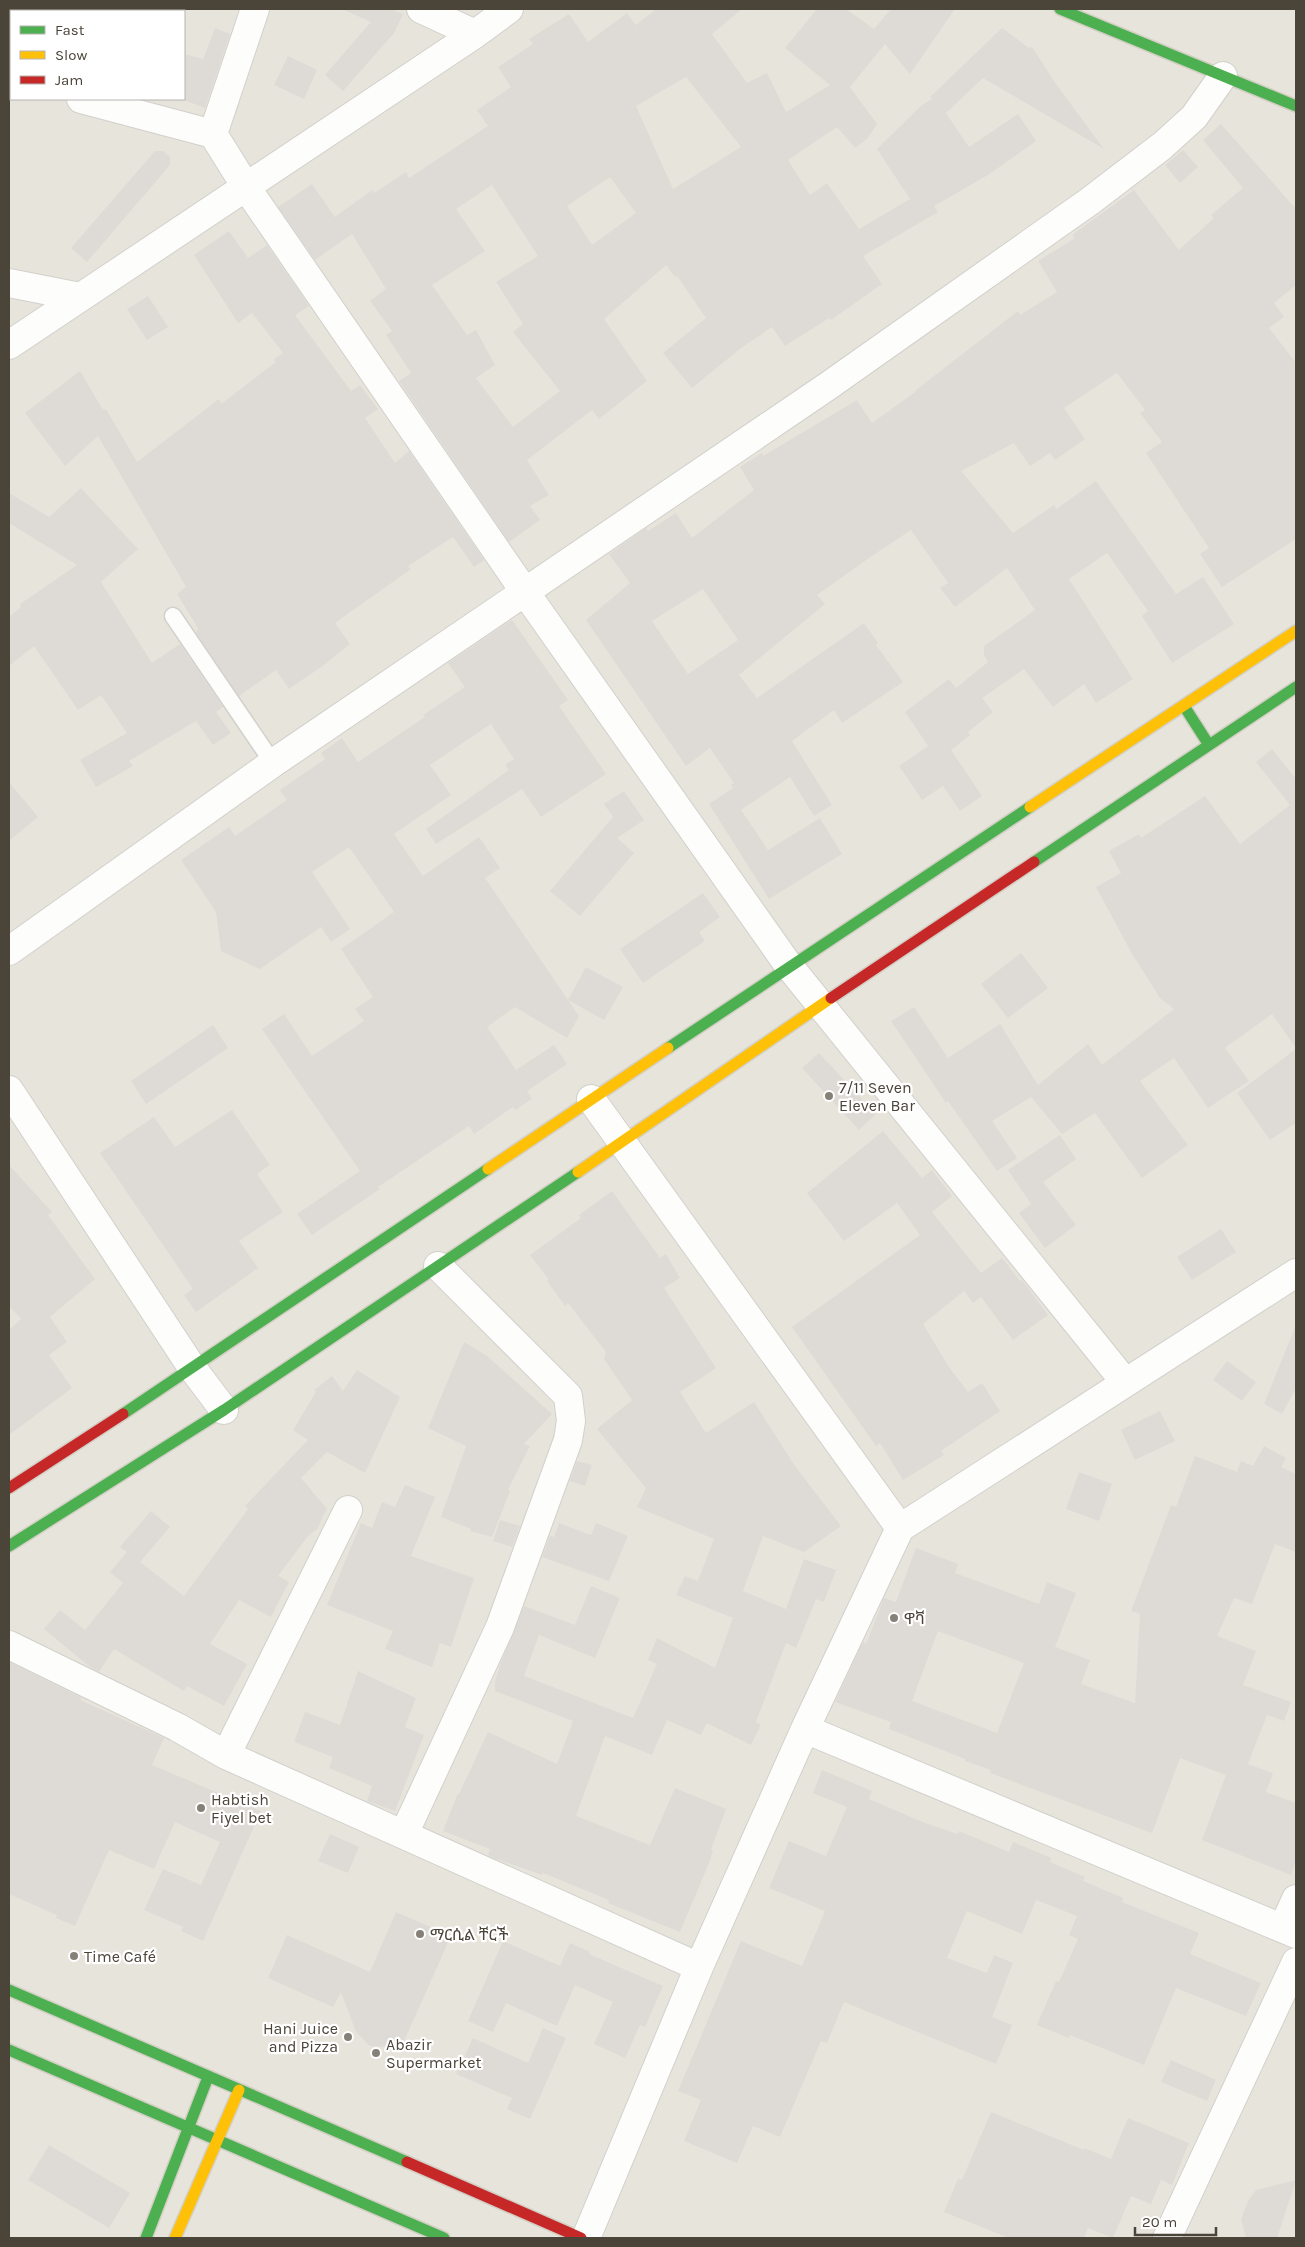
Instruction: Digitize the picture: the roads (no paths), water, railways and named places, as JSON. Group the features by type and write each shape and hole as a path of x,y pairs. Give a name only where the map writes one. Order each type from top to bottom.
{"main road":[{"path":"1077,12 1296,106"},
{"path":"9,1488 193,1369 789,966 1296,632"},
{"path":"9,1546 224,1410 624,1142 820,1004 1296,687"},
{"path":"1184,706 1209,745"},
{"path":"9,1990 581,2238"},
{"path":"9,2050 444,2238"},
{"path":"146,2238 208,2077"},
{"path":"175,2238 239,2090"}],"street":[{"path":"213,134 256,9"},
{"path":"422,9 475,34"},
{"path":"9,345 475,34 509,9"},
{"path":"9,951 273,763 929,316 1090,201 1162,146 1194,118 1223,76"},
{"path":"85,100 213,134 246,187 525,592 789,966 1125,1382"},
{"path":"9,283 80,298"},
{"path":"9,1090 193,1369 224,1410"},
{"path":"591,1099 624,1142 900,1528"},
{"path":"404,1834 500,1627 568,1440 571,1421 568,1396 438,1266"},
{"path":"586,2238 699,1967 805,1729 900,1528 1296,1273"},
{"path":"226,1755 348,1510"},
{"path":"9,1645 177,1726 226,1755 699,1967"},
{"path":"805,1729 1290,1931 1296,1899"},
{"path":"1167,2238 1296,1962"}],"lane":[{"path":"173,616 273,763"}],"place":[{"name":"7/11 Seven Eleven Bar","path":"829,1096"},
{"name":"ዋቫ","path":"894,1618"},
{"name":"Habtish Fiyel bet","path":"201,1808"},
{"name":"ማርሲል ቸርች","path":"420,1934"},
{"name":"Time Café","path":"74,1956"},
{"name":"Hani Juice and Pizza","path":"348,2037"},
{"name":"Abazir Supermarket","path":"376,2053"}]}
